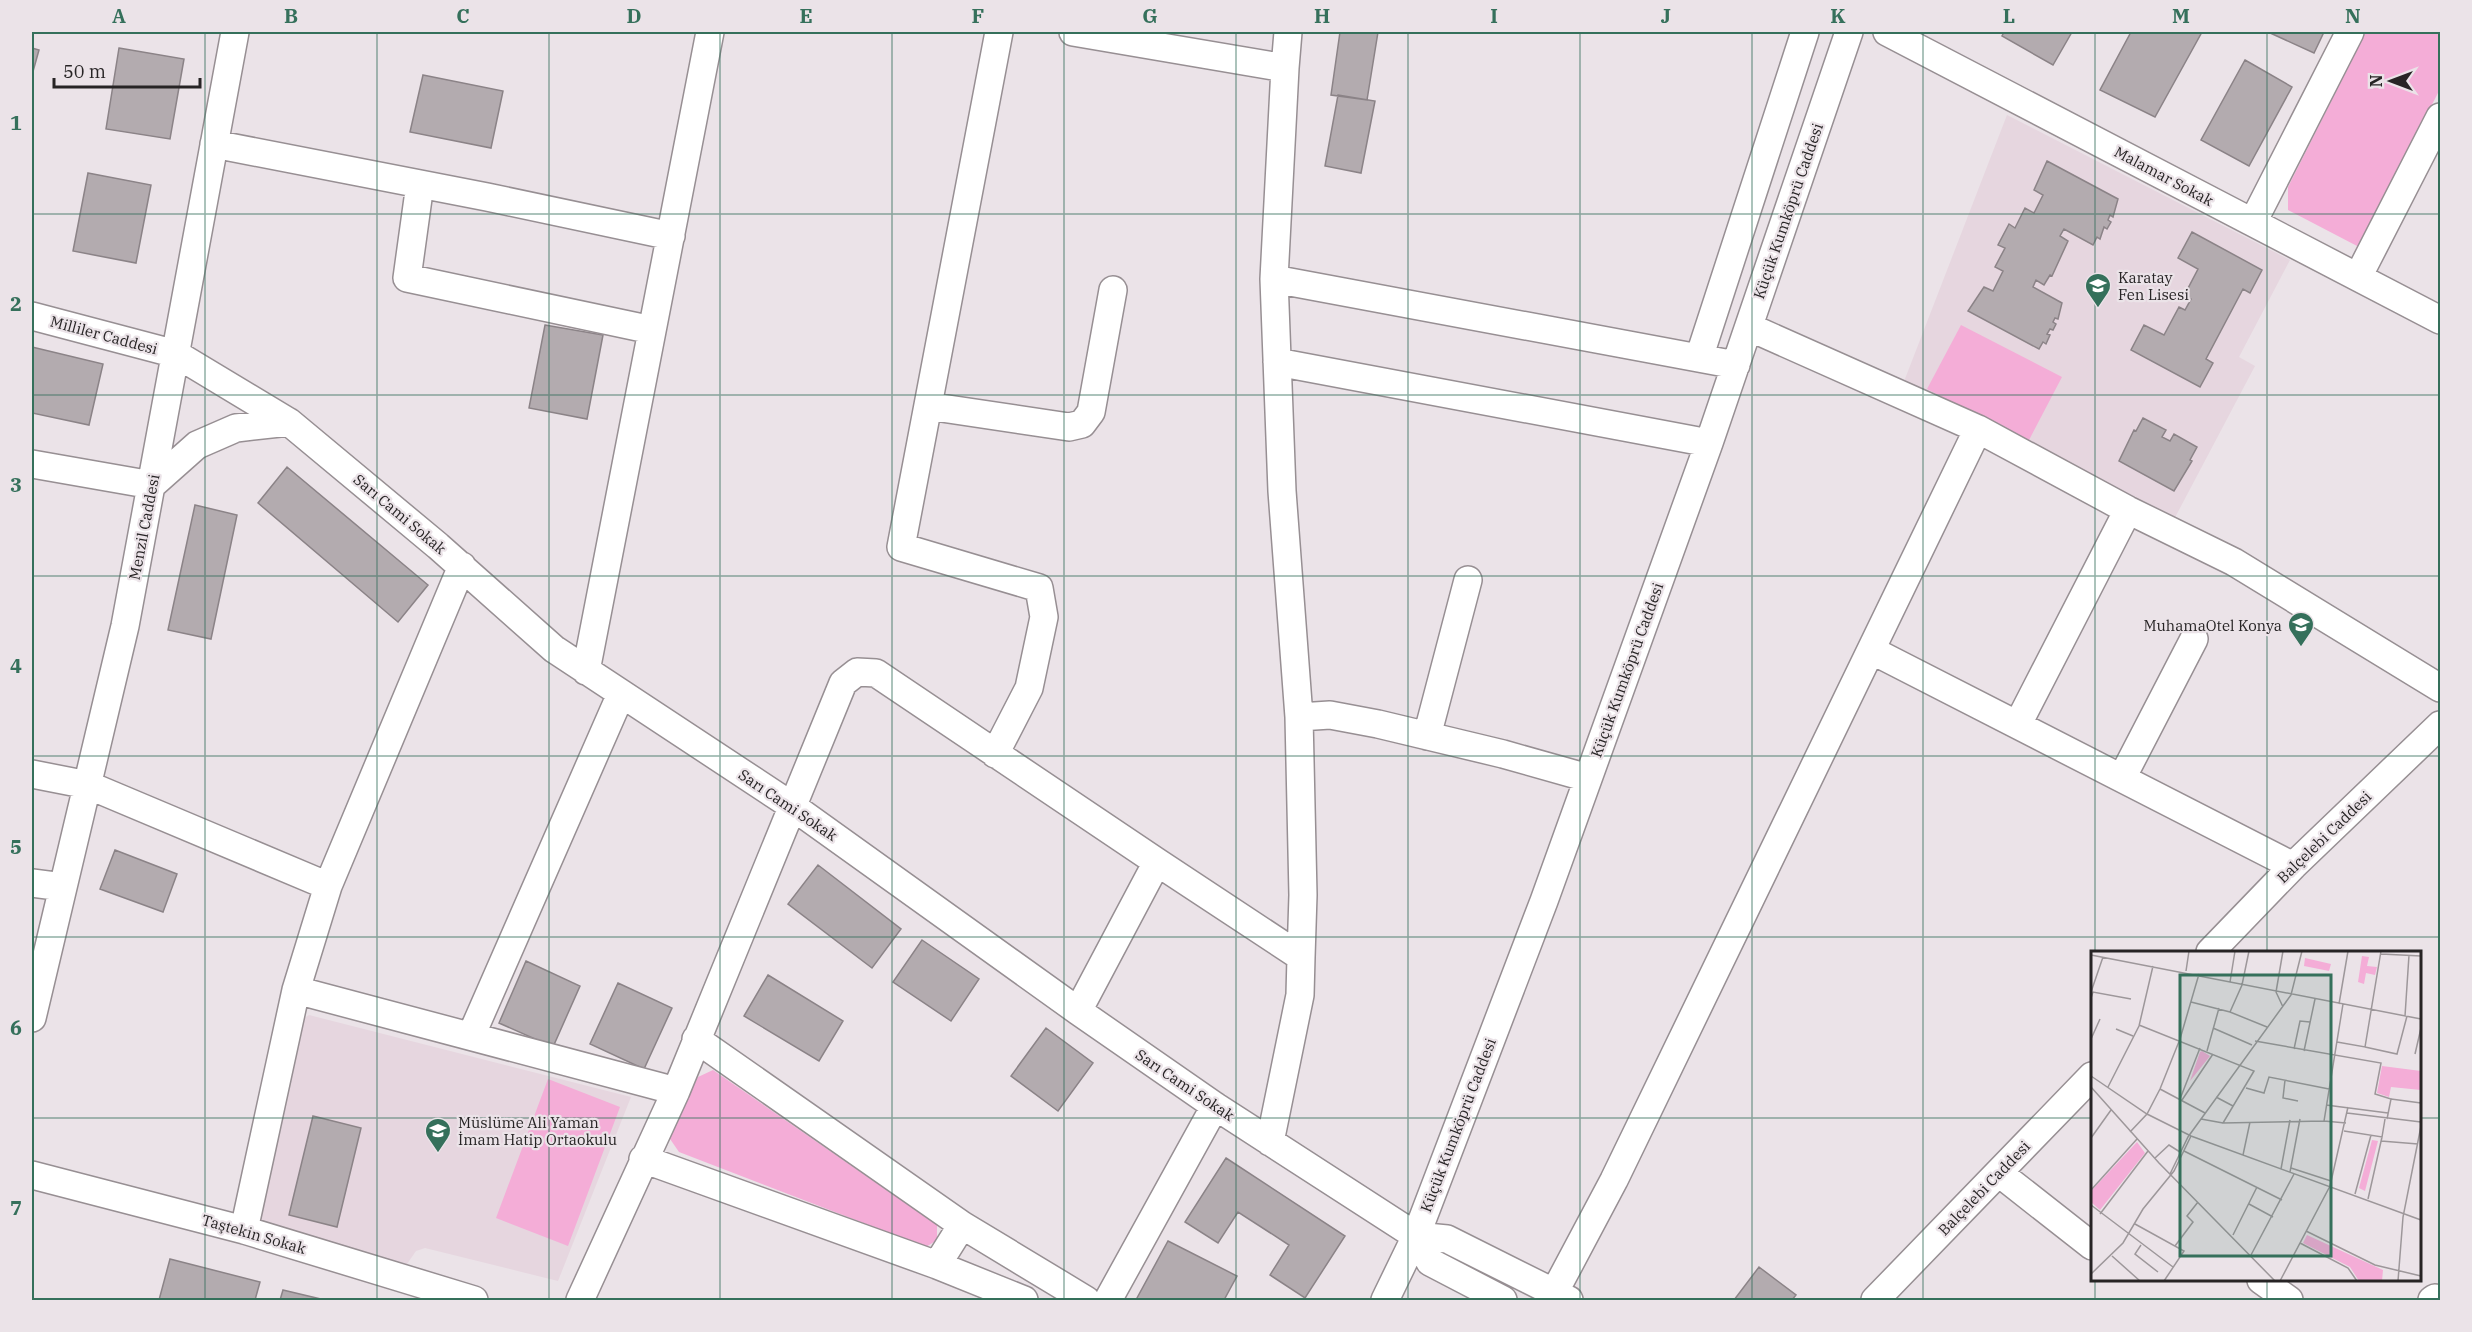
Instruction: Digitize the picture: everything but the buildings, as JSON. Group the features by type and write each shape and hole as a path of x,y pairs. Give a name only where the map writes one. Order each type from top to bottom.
{"street":[{"name":"Menzil Caddesi","path":"32,1018 125,626 235,32"},
{"path":"586,671 710,32"},
{"path":"995,754 1029,688 1044,617 1039,588 901,547 999,32"},
{"path":"1073,32 1145,38 1285,68"},
{"path":"1270,1142 1300,995 1303,895 1299,717 1282,491 1274,279 1288,32"},
{"path":"1699,358 1805,32"},
{"name":"Küçük Kumköprü Caddesi","path":"1385,1300 1416,1236 1544,901 1709,443 1849,32"},
{"name":"Malamar Sokak","path":"1887,32 2440,320"},
{"path":"2253,222 2350,32"},
{"path":"2358,277 2440,117"},
{"path":"213,144 671,236"},
{"path":"420,184 407,278 652,330"},
{"path":"1274,279 1736,365"},
{"path":"928,406 1069,427 1082,424 1091,412 1113,290"},
{"name":"Milliler Caddesi","path":"32,316 176,354"},
{"path":"1749,327 1978,429 2128,510 2234,562 2440,688"},
{"name":"Sarı Cami Sokak","path":"176,354 289,422 462,566 554,649 792,806 1215,1106 1416,1236 1447,1239 1561,1297"},
{"path":"1277,362 1709,443"},
{"path":"32,464 152,484 197,446 236,428 289,422"},
{"path":"1561,1297 1614,1180 1978,429"},
{"path":"2018,724 2128,510"},
{"path":"244,1230 296,990 328,886 462,566"},
{"path":"1427,736 1468,580"},
{"path":"2122,778 2194,639"},
{"path":"1871,650 2293,866"},
{"path":"580,1300 675,1091 843,683 856,672 876,673 1301,957"},
{"path":"471,1036 621,694"},
{"path":"1299,717 1330,715 1427,736 1588,778"},
{"name":"Balçelebi Caddesi","path":"2211,951 2293,866 2440,725"},
{"path":"32,774 88,785 328,886"},
{"path":"1078,1011 1156,862"},
{"path":"32,883 63,887"},
{"path":"296,990 675,1091"},
{"path":"696,1039 962,1225 1086,1300"},
{"name":"Balçelebi Caddesi","path":"1875,1300 2091,1077"},
{"path":"1108,1300 1215,1106"},
{"path":"643,1159 937,1265 1024,1300"},
{"path":"1999,1173 2091,1245"},
{"name":"Taştekin Sokak","path":"32,1175 244,1230 474,1300"},
{"path":"937,1265 962,1225"},
{"name":"Sarı Cami Sokak","path":"1416,1236 1430,1262 1503,1300"},
{"path":"2262,1281 2289,1300"},
{"path":"2432,1300 2435,1298 2440,1300"}],"shaded area":[{"path":"2366,32 2440,32 2440,89 2359,247 2288,210 2288,187"},
{"name":"Karatay Fen Lisesi","path":"2007,115 2290,260 2239,357 2255,366 2170,527 1898,397"},
{"path":"1961,325 2062,377 2028,442 1927,389"},
{"name":"Müslüme Ali Yaman İmam Hatip Ortaokulu","path":"309,1015 631,1097 558,1281 425,1248 416,1251 407,1264 265,1229 254,1211 297,1023"},
{"path":"713,1070 937,1225 937,1240 926,1247 679,1152 668,1136 698,1077"},
{"path":"548,1079 620,1107 568,1246 496,1218"}],"place":[{"name":"Karatay Fen Lisesi","path":"2098,309"},
{"name":"MuhamaOtel Konya","path":"2301,648"},
{"name":"Müslüme Ali Yaman İmam Hatip Ortaokulu","path":"438,1154"}]}
